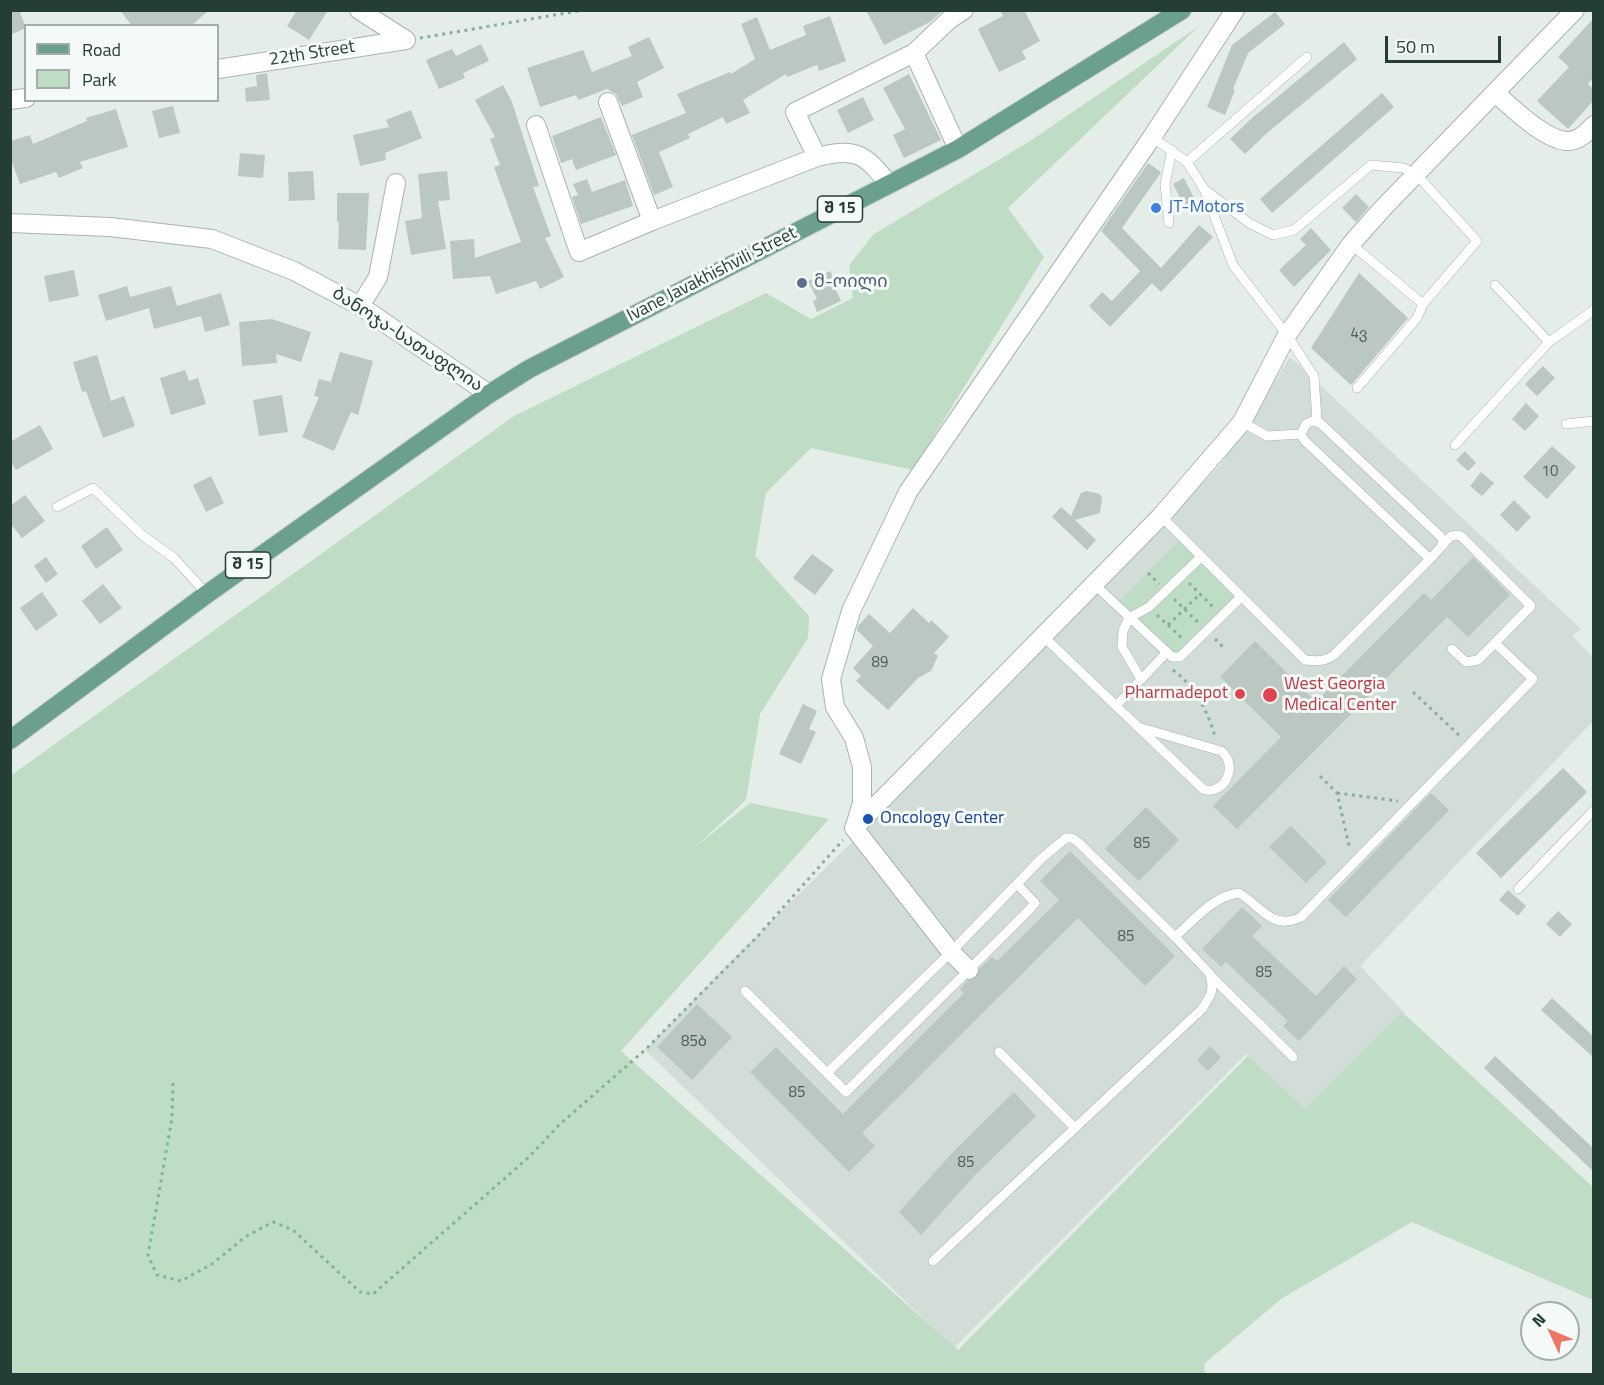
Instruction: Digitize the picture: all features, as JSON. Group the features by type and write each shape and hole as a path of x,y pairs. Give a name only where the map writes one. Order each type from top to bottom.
{"main road":[{"name":"Ivane Javakhishvili Street","path":"489,394 529,369 958,148 1182,10"},
{"name":"შ 15","path":"10,740 207,594 489,394"}],"street":[{"path":"359,10 406,40"},
{"path":"817,157 795,112 914,53 950,19 964,10"},
{"path":"854,828 862,803 862,767 854,738 835,707 831,679 851,610 908,492 1152,137 1235,10"},
{"path":"854,828 1161,516 1242,422 1287,335 1351,244 1575,10"},
{"name":"22th Street","path":"219,69 406,40"},
{"path":"914,53 958,148"},
{"path":"1495,93 1540,130 1566,141 1583,137 1593,125"},
{"path":"608,102 652,221"},
{"path":"536,125 579,252 652,221 817,157 836,152 855,154 870,161 889,184"},
{"path":"360,306 378,277 396,183"},
{"name":"ბანოჯა-სათაფლია","path":"10,223 110,226 212,239 294,271 360,306 489,394"},
{"path":"854,828 951,952 969,970"}],"lane":[{"path":"1187,162 1307,57"},
{"path":"1152,137 1187,162 1204,189 1233,265 1287,335 1314,376 1317,421 1440,536 1443,541 1441,547"},
{"path":"1169,223 1165,184 1172,150"},
{"path":"1204,189 1249,223 1273,235 1294,230 1371,165 1403,168 1416,174 1477,241 1424,304 1417,318 1357,388"},
{"path":"1351,244 1424,304"},
{"path":"1495,285 1549,342"},
{"path":"1455,446 1549,342 1593,310"},
{"path":"1301,434 1306,424 1317,421"},
{"path":"1566,424 1593,421"},
{"path":"1242,422 1267,436 1301,434"},
{"path":"1301,434 1304,440 1430,559"},
{"path":"57,507 93,488 142,535 174,558 207,594"},
{"path":"1161,516 1305,660 1316,662 1329,659 1451,536 1456,534 1461,536 1531,606 1478,660 1466,662 1452,649"},
{"path":"1141,679 1122,647 1123,631 1129,618 1149,607 1201,557"},
{"path":"1094,584 1172,657 1180,657 1241,597"},
{"path":"1043,636 1116,706 1138,727 1203,789 1214,790 1229,775 1231,764 1227,756 1216,750 1138,727"},
{"path":"1175,936 1220,898 1239,893 1273,920 1284,923 1301,917 1533,679 1495,643"},
{"path":"1116,706 1167,652"},
{"path":"1518,890 1593,810"},
{"path":"827,1073 1066,838 1072,838 1175,936 1293,1057"},
{"path":"745,992 846,1092 1035,903 1033,898 1017,884"},
{"path":"933,1261 1202,1009 1211,994 1210,974"},
{"path":"999,1052 1075,1128"}],"path":[{"path":"406,40 584,10"},
{"path":"1148,573 1206,631"},
{"path":"1181,576 1222,615"},
{"path":"1168,626 1200,594"},
{"path":"1149,607 1191,647"},
{"path":"1158,661 1180,675 1192,687 1209,715 1216,750"},
{"path":"1413,692 1469,744"},
{"path":"1320,776 1337,793 1353,863"},
{"path":"1337,793 1411,803"},
{"path":"173,1083 172,1118 148,1255 157,1275 181,1281 212,1264 245,1237 273,1222 293,1230 360,1292 373,1294 529,1157 560,1124 645,1050 756,938 854,828"}],"shaded area":[{"path":"1290,357 1581,629 1572,636 1593,657 1593,721 1360,966 1404,1012 1306,1113 1246,1054 954,1348 645,1050 732,960 957,739 1221,464"}],"green space":[{"path":"1199,26 1008,208 1044,257 913,470 811,448 766,493 755,556 809,616 808,638 760,714 746,800 694,848 750,803 829,819 621,1051 958,1350 1248,1056 1305,1109 1402,1012 1593,1187 1593,1300 1412,1222 1281,1299 1204,1364 1205,1374 11,1374 10,776 514,416 766,293 811,319 853,298 849,265 874,234 1027,143"},
{"path":"1182,538 1241,597 1180,657 1172,657 1116,605"}],"building":[{"path":"10,10 19,10 24,29 10,35"},
{"path":"120,10 209,10 193,24 130,24"},
{"path":"297,10 328,10 309,40 287,26"},
{"path":"866,10 943,10 930,22 884,45"},
{"path":"1000,10 1024,10 1040,41 1022,51 1026,59 999,72 978,29 1003,16"},
{"path":"1275,12 1285,24 1248,53 1225,115 1207,107 1232,45"},
{"path":"830,16 846,61 819,71 817,65 787,77 786,74 743,100 750,113 726,124 723,117 688,134 690,138 659,152 673,187 654,195 632,135 686,113 677,94 730,72 731,74 755,59 741,24 757,17 770,50 806,35 803,26"},
{"path":"1593,19 1593,78 1588,84 1593,89 1593,101 1568,129 1537,101 1569,67 1558,57"},
{"path":"649,37 664,68 637,82 643,97 622,106 616,94 607,89 578,100 576,95 540,107 527,68 583,50 592,72 632,56 628,47"},
{"path":"1344,42 1357,59 1245,154 1230,139 1252,118"},
{"path":"481,44 489,61 463,73 465,78 439,89 426,60 452,49 456,56"},
{"path":"267,73 270,100 246,102 245,88 257,86 256,75"},
{"path":"909,74 941,140 904,158 893,135 905,129 883,88"},
{"path":"503,85 512,102 539,186 533,187 551,236 545,238 564,277 540,289 536,281 496,294 490,276 453,279 450,241 474,239 475,258 521,242 494,167 500,165 490,139 495,137 475,100"},
{"path":"1382,93 1394,107 1272,213 1260,199"},
{"path":"863,97 874,120 848,133 837,110"},
{"path":"173,106 180,133 159,138 152,111"},
{"path":"116,109 128,147 80,162 83,168 59,178 56,172 20,184 10,157 10,141 30,135 33,144 87,121 86,118"},
{"path":"411,110 422,138 385,153 386,160 360,166 353,135 389,127 386,120"},
{"path":"601,117 616,155 576,170 572,159 561,163 552,136"},
{"path":"240,153 265,155 263,178 238,176"},
{"path":"1148,163 1161,172 1122,228 1161,268 1199,225 1213,237 1161,292 1152,283 1110,327 1089,306 1102,292 1112,301 1140,271 1101,231"},
{"path":"313,171 315,200 289,201 288,172"},
{"path":"447,171 450,200 438,201 446,249 411,255 405,221 422,218 418,174"},
{"path":"1184,178 1197,204 1186,209 1173,184"},
{"path":"587,179 592,192 625,180 633,206 581,224 572,197 578,195 573,184"},
{"path":"337,193 369,193 366,250 338,249"},
{"path":"1356,194 1369,207 1356,222 1342,208"},
{"path":"1311,228 1331,250 1294,287 1279,270 1306,245 1300,239"},
{"path":"74,270 79,296 49,302 44,276"},
{"path":"830,271 839,289 836,290 841,301 817,312 813,301 817,299 808,281"},
{"path":"1359,273 1408,318 1351,385 1311,348"},
{"path":"127,286 130,297 171,286 177,306 221,293 230,325 205,332 201,316 154,329 149,308 106,321 98,295"},
{"path":"272,319 311,332 301,362 276,354 277,363 242,366 239,322"},
{"path":"340,352 373,361 358,415 351,412 334,451 302,437 319,397 314,396 319,379 331,382"},
{"path":"97,355 111,401 124,396 135,426 103,438 86,391 82,392 73,362"},
{"path":"1543,366 1555,378 1537,396 1525,384"},
{"path":"185,370 189,381 198,378 206,404 171,415 160,378"},
{"path":"282,395 288,432 259,436 253,400"},
{"path":"1526,403 1539,416 1525,431 1512,419"},
{"path":"40,425 53,449 16,470 10,461 10,442"},
{"path":"1552,446 1576,467 1547,499 1523,477"},
{"path":"1465,451 1476,463 1468,471 1456,460"},
{"path":"1481,472 1494,483 1482,496 1470,486"},
{"path":"211,476 224,503 206,512 193,485"},
{"path":"1086,491 1100,494 1102,498 1100,513 1075,520 1096,540 1087,550 1052,517 1061,507 1071,516 1081,493"},
{"path":"25,495 45,521 22,538 10,523 10,506"},
{"path":"1514,500 1531,517 1517,532 1500,515"},
{"path":"107,527 123,550 96,569 81,546"},
{"path":"812,554 834,570 815,595 793,578"},
{"path":"46,557 58,574 46,583 34,566"},
{"name":"West Georgia Medical Center","path":"1473,557 1510,595 1468,637 1447,617 1237,829 1213,806 1281,737 1220,677 1255,641 1316,702 1424,593 1431,600"},
{"path":"103,584 122,608 100,624 82,601"},
{"path":"42,592 58,615 36,631 20,608"},
{"path":"913,608 929,623 931,620 949,637 934,653 938,656 931,671 918,678 888,710 856,681 861,676 853,668 873,646 857,630 869,614 890,633"},
{"path":"803,704 817,711 809,729 816,732 801,764 779,754"},
{"path":"1563,768 1587,792 1501,878 1476,853"},
{"path":"1431,793 1449,810 1346,917 1328,900"},
{"path":"1146,807 1179,840 1139,881 1105,849"},
{"path":"1291,826 1327,862 1306,883 1269,847"},
{"path":"1070,851 1175,956 1145,986 1078,918 862,1133 875,1146 849,1172 750,1072 776,1047 843,1114 964,993 960,989 967,981 976,978 980,968 992,957 997,961 1059,900 1040,881"},
{"path":"1508,890 1526,906 1518,916 1499,900"},
{"path":"1242,907 1262,926 1252,936 1316,996 1344,966 1357,979 1299,1041 1283,1026 1288,1021 1226,962 1221,967 1202,949"},
{"path":"1558,911 1572,924 1560,937 1546,924"},
{"path":"1552,998 1593,1036 1593,1057 1541,1010"},
{"path":"697,1004 732,1037 692,1080 657,1047"},
{"path":"1210,1046 1221,1057 1208,1071 1197,1060"},
{"path":"1495,1056 1593,1148 1593,1171 1484,1068"},
{"path":"1014,1092 1036,1116 976,1174 921,1235 899,1212 954,1151"}],"place":[{"name":"JT-Motors","path":"1156,208"},
{"name":"მ-ოილი","path":"802,283"},
{"name":"Pharmadepot","path":"1240,694"},
{"name":"West Georgia Medical Center","path":"1270,695"},
{"name":"Oncology Center","path":"868,819"}]}
